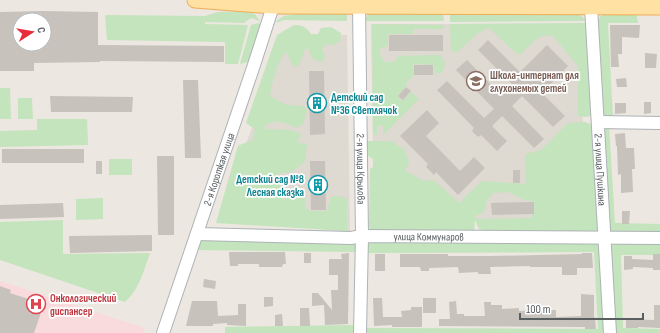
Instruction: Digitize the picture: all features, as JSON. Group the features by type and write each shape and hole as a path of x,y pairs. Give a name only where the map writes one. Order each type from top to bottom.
{"main road":[{"path":"195,0 272,6 591,4 660,8"}],"street":[{"name":"2-я улица Пушкина","path":"591,4 610,333"},
{"name":"2-я Короткая улица","path":"163,333 254,65 272,6"},
{"name":"2-я улица Крылова","path":"359,6 362,236 360,333"},
{"path":"598,122 660,123"},
{"name":"улица Коммунаров","path":"197,234 351,238 362,236 660,238"}],"shaded area":[{"name":"Школа-интернат для глухонемых детей","path":"371,24 577,24 589,221 374,220"},
{"path":"347,35 350,231 218,222 285,36"},
{"name":"Онкологический диспансер","path":"0,281 145,328 143,333 0,333"}],"green space":[{"path":"243,11 255,14 260,21 251,18 244,23 205,22 205,24 248,25 238,64 225,64 225,42 107,40 105,15 205,16 218,12"},
{"path":"443,12 444,21 364,21 369,13"},
{"path":"628,12 637,16 638,23 608,23 613,119 602,117 598,21 600,17 606,13"},
{"path":"297,14 347,14 347,21 284,20 275,22 284,16"},
{"path":"450,14 580,15 587,21 450,22"},
{"path":"259,23 260,25 249,60 248,62 240,64 251,25"},
{"path":"587,23 593,114 587,117 578,116 578,80 574,76 577,70 577,65 553,36 548,35 536,39 523,52 517,54 489,28 478,33 456,53 451,49 450,24"},
{"path":"372,24 444,25 444,29 413,29 413,34 388,34 388,47 382,47 379,55 383,59 383,62 394,62 398,56 439,55 443,58 445,64 443,71 435,75 434,65 413,64 413,76 407,81 407,85 397,96 403,101 411,92 419,99 383,135 383,126 377,126 377,135 373,135"},
{"path":"294,25 304,27 311,34 318,34 321,28 331,27 341,33 340,41 333,45 325,44 322,50 325,57 321,62 312,59 309,49 305,49 299,65 294,67 286,52 280,61 270,96 286,105 304,106 307,111 303,124 297,128 280,122 272,122 264,126 267,129 291,130 301,134 297,143 307,144 305,161 294,170 287,173 280,173 273,179 280,185 283,201 292,192 301,192 305,194 305,207 311,211 327,211 331,197 339,196 347,199 347,231 216,223 238,146 253,140 255,129 246,123 277,35"},
{"path":"0,88 10,88 11,119 0,119"},
{"path":"18,98 32,98 33,119 18,119"},
{"path":"37,119 87,119 88,145 0,147 0,131 37,130"},
{"path":"585,122 593,125 599,227 596,232 492,233 479,229 475,220 474,232 370,230 370,169 373,167 373,159 367,155 367,141 391,141 405,150 409,163 405,171 424,181 433,180 459,203 482,181 526,184 525,154 541,150 567,124","holes":["509,192 524,200 533,201 532,218 475,219 475,216 484,212 487,200 493,193"]},
{"path":"609,126 615,223 660,224 660,234 610,234 602,131"},
{"path":"109,159 132,159 132,175 109,175"},
{"path":"103,198 103,219 76,220 76,199"},
{"path":"63,220 63,254 150,253 134,292 125,302 0,260 0,222"},
{"path":"202,240 357,243 357,252 196,250"},
{"path":"613,241 660,241 660,255 621,255 623,328 660,329 660,333 613,333 610,244"},
{"path":"369,242 599,243 605,333 365,333 364,328 598,329 594,252 367,253 366,245"},
{"path":"355,325 354,333 225,333 225,327"}],"building":[{"path":"42,11 98,12 98,45 224,46 224,62 100,61 34,63 34,71 0,71 0,12"},
{"path":"610,25 640,25 639,38 622,37 622,54 618,54 619,67 611,67"},
{"path":"389,35 443,35 443,51 389,51"},
{"path":"488,40 520,72 547,45 568,66 542,93 565,116 553,127 522,96 512,106 544,139 534,148 502,116 492,126 507,141 497,151 481,135 478,137 472,131 474,128 437,90 447,81 484,118 494,109 456,70 467,60 502,96 513,85 478,50"},
{"path":"645,53 657,54 656,68 645,68"},
{"path":"414,65 433,65 433,75 414,75"},
{"name":"Детский сад №36 Светлячок","path":"309,71 324,71 325,134 310,135"},
{"path":"626,78 627,87 617,87 616,79"},
{"path":"183,80 198,80 201,158 185,158"},
{"path":"406,87 411,91 403,100 398,96"},
{"path":"50,96 133,97 132,112 51,112"},
{"path":"644,102 651,102 651,113 644,114"},
{"path":"615,103 626,103 626,113 615,114"},
{"path":"427,110 439,123 426,136 460,171 474,157 485,168 458,195 436,172 434,175 426,167 428,164 400,136"},
{"path":"625,133 626,148 634,148 635,169 632,169 633,192 621,193 621,174 618,175 615,134"},
{"path":"2,149 84,149 84,163 2,163"},
{"path":"157,156 174,156 174,235 158,235"},
{"path":"96,161 102,161 102,174 96,174"},
{"name":"Детский сад №8 Лесная сказка","path":"310,161 325,161 326,210 311,210"},
{"path":"513,170 520,170 520,183 513,183"},
{"path":"534,202 534,214 492,215 491,203"},
{"path":"63,203 64,217 0,219 0,205"},
{"path":"622,211 630,211 629,224 622,224"},
{"path":"152,235 152,251 70,253 69,236"},
{"path":"229,252 285,252 286,264 283,264 282,267 259,267 259,264 238,264 238,266 230,266"},
{"path":"304,253 311,253 311,263 304,263"},
{"path":"349,253 348,324 325,325 324,305 312,306 312,293 318,293 332,310 331,290 338,290 338,275 329,275 329,259 342,259 341,254"},
{"path":"592,253 593,268 577,268 577,275 562,275 562,267 490,267 491,274 478,274 478,272 459,273 458,267 429,268 429,271 421,271 420,267 400,267 400,254 491,256"},
{"path":"375,254 385,254 385,271 375,271"},
{"path":"653,254 660,254 660,270 653,270 653,268 633,267 633,269 624,270 624,256 632,256 632,259 653,260"},
{"path":"204,279 216,281 215,289 203,287"},
{"path":"0,286 11,290 10,293 44,304 34,333 0,333"},
{"path":"581,294 594,295 594,317 596,329 585,329 585,327 439,326 439,319 450,319 449,302 456,301 457,314 464,314 464,316 485,316 484,302 491,302 491,305 502,305 502,309 519,308 519,311 556,310 556,317 581,316"},
{"path":"264,297 273,297 273,306 264,307"},
{"path":"373,298 382,298 383,317 402,317 401,311 411,310 411,307 422,307 422,327 392,327 392,325 374,326"},
{"path":"423,298 436,298 436,313 423,313"},
{"path":"192,301 217,301 218,316 238,315 238,304 246,304 246,326 227,325 227,323 213,324 213,326 186,326"},
{"path":"654,305 660,305 660,328 626,328 626,319 654,320"},
{"path":"300,308 309,308 310,326 300,326"},
{"path":"282,314 283,326 275,326 275,315"}],"place":[{"name":"Школа-интернат для глухонемых детей","path":"476,81"},
{"name":"Детский сад №36 Светлячок","path":"317,103"},
{"name":"Детский сад №8 Лесная сказка","path":"318,185"},
{"name":"Онкологический диспансер","path":"36,304"}]}
